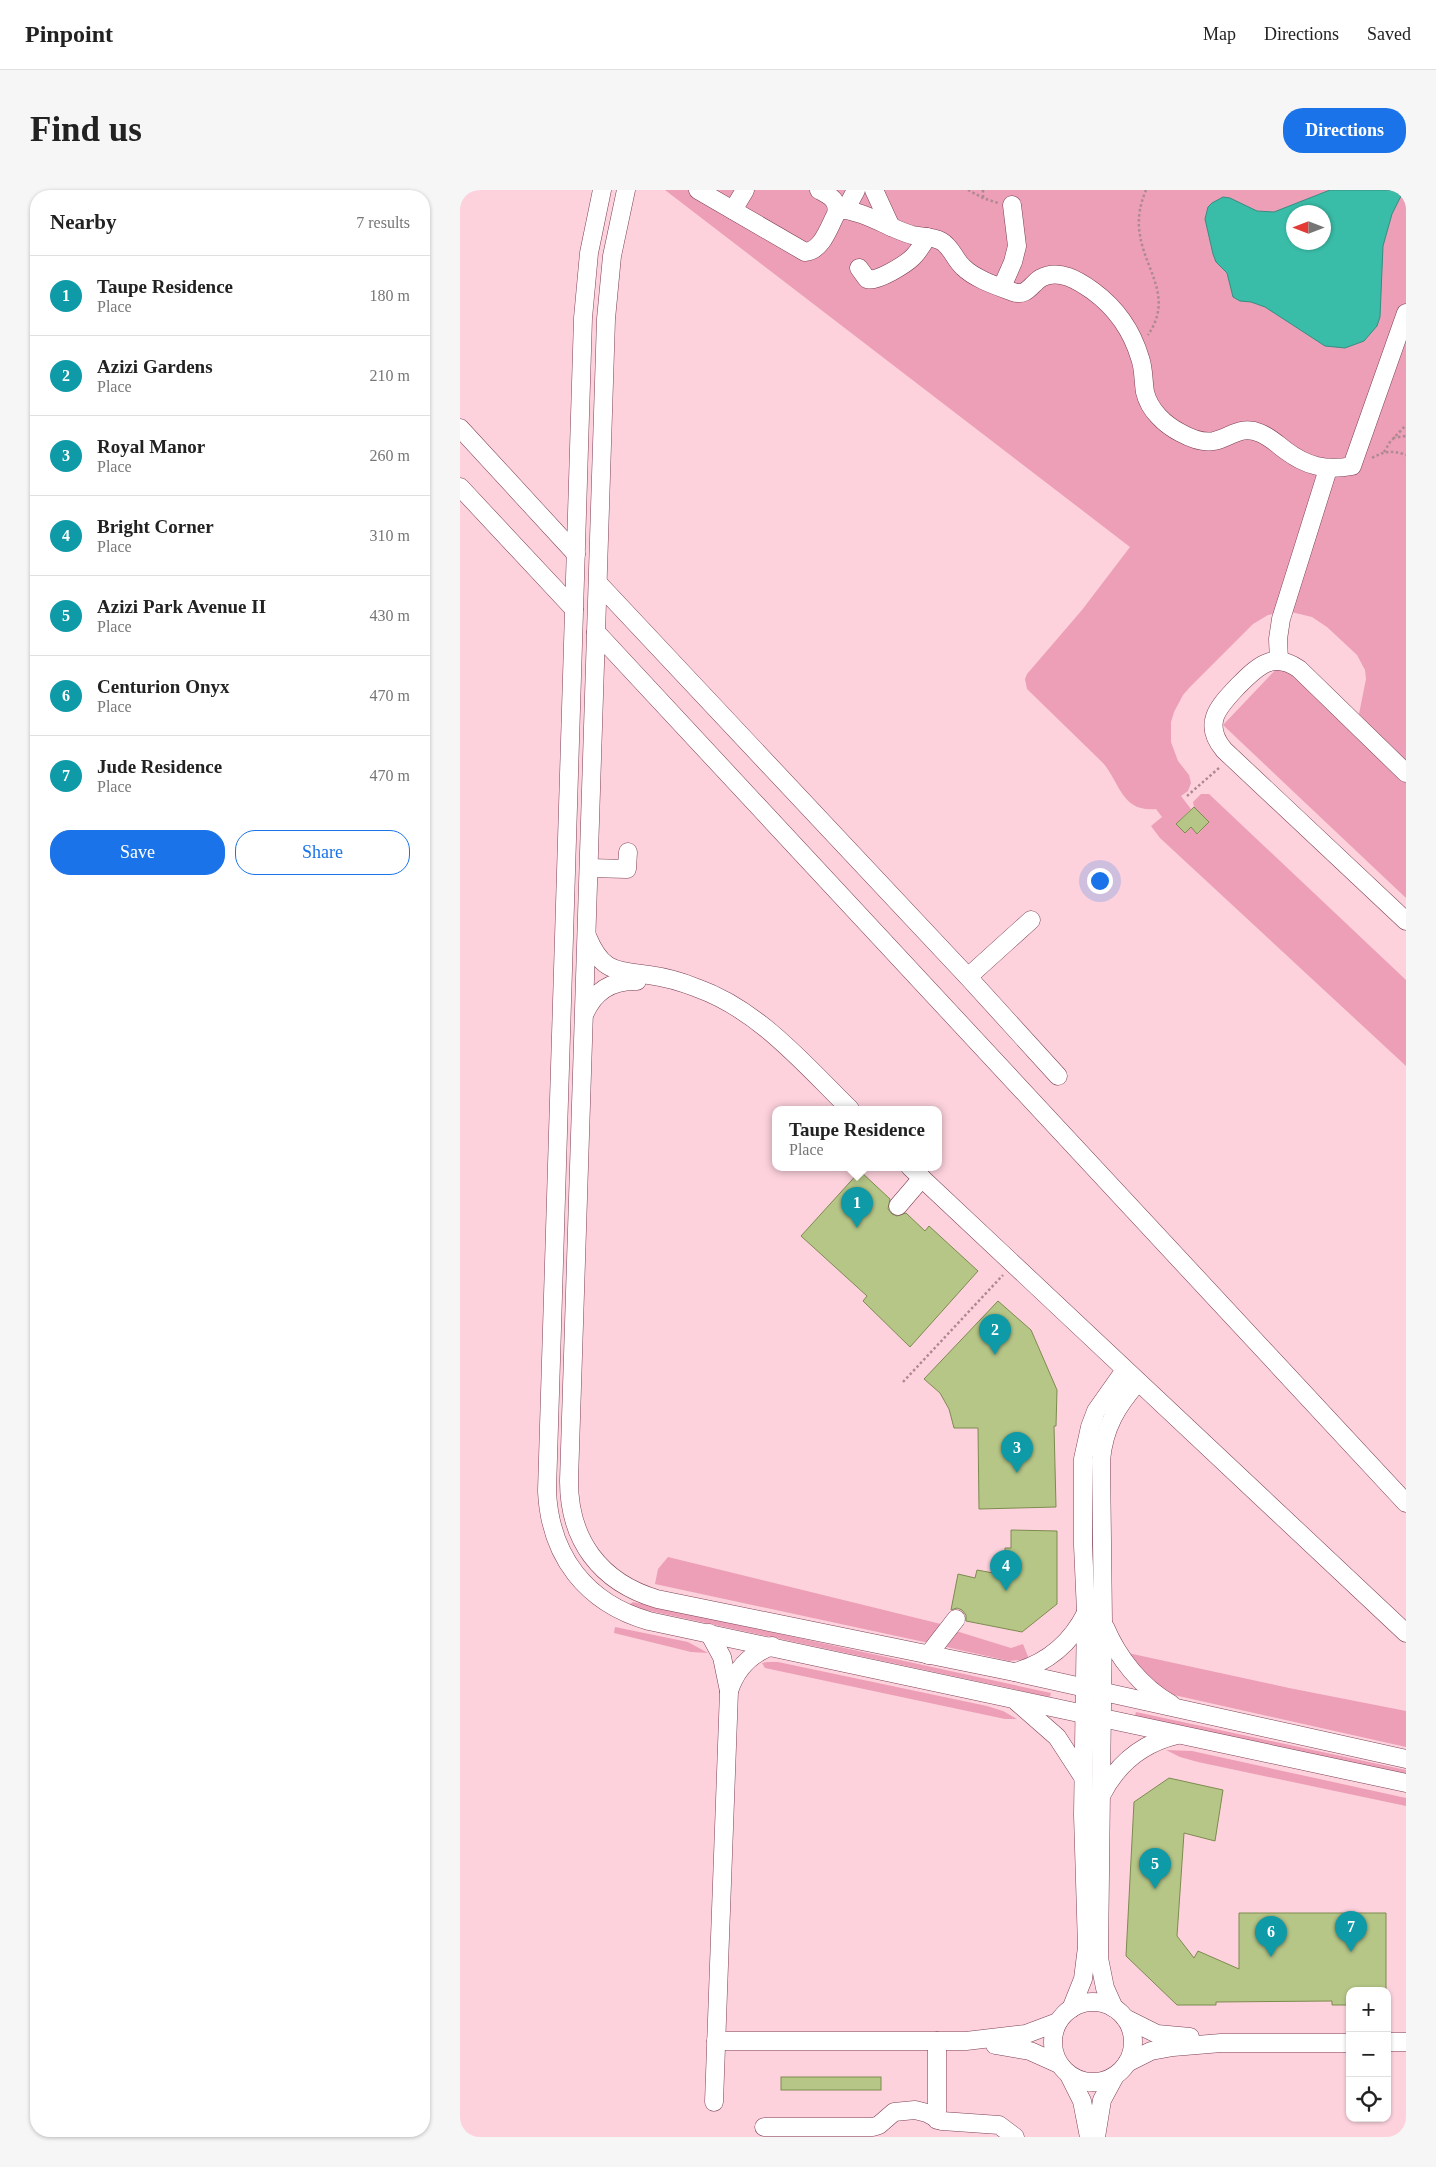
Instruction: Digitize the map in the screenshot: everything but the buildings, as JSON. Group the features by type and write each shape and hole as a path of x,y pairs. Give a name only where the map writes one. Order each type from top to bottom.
{"street":[{"path":"602,190 589,252 583,318 548,1506 559,1548 575,1574 595,1595 635,1617 1406,1783"},
{"path":"626,190 612,256 606,319 570,1495 574,1522 586,1547 602,1569 612,1578 633,1591 657,1599 1014,1672 1406,1760"},
{"path":"698,190 805,252 810,252 818,247 836,214 856,190"},
{"path":"733,210 744,190"},
{"path":"819,190 834,200 842,209 862,213 891,227 914,235 940,240 968,271 1014,292 1023,293 1047,276 1066,276 1086,286 1110,306 1129,331 1143,366 1147,400 1162,420 1175,430 1190,437 1208,441 1241,430 1256,431 1270,438 1299,460 1318,467 1328,469 1352,466 1406,313"},
{"path":"874,190 891,227"},
{"path":"1002,287 1014,262 1017,246 1012,206"},
{"path":"859,268 867,279 877,280 909,261 920,250 927,237"},
{"path":"460,428 576,554"},
{"path":"1279,661 1278,639 1281,619 1328,469"},
{"path":"460,487 574,609"},
{"path":"598,584 968,977 1058,1076"},
{"path":"596,632 1406,1503"},
{"path":"1406,772 1300,669 1290,663 1272,661 1257,667 1223,702 1216,713 1213,726 1216,739 1231,757 1406,921"},
{"path":"589,868 627,869 628,852"},
{"path":"968,977 1031,920"},
{"path":"587,936 597,956 607,966 620,972 652,976 696,987 741,1010 768,1031 847,1106"},
{"path":"585,1015 597,994 611,984 627,980 651,981 662,979"},
{"path":"557,1168 580,1169"},
{"path":"898,1206 916,1172 1406,1633"},
{"path":"1125,1370 1096,1411 1090,1427 1084,1451 1082,1519 1086,1612 1094,1690 1102,1718 1099,1958 1105,1988 1132,2032 1133,2048 1127,2064"},
{"path":"716,2041 966,2041 1026,2034 1058,2022 1071,2009 1082,1984 1086,1958 1083,1779 1085,1714 1094,1690 1103,1622 1102,1445 1108,1425 1118,1406 1138,1382"},
{"path":"595,1595 612,1578"},
{"path":"1014,1672 1036,1665 1056,1652 1074,1634 1086,1612"},
{"path":"928,1655 956,1619"},
{"path":"1103,1622 1115,1647 1131,1670 1154,1692 1180,1710"},
{"path":"709,1633 722,1657 729,1691 714,2102"},
{"path":"729,1691 741,1666 755,1654 772,1646"},
{"path":"1012,1698 1046,1725 1057,1737 1067,1750 1083,1779"},
{"path":"1102,1794 1116,1772 1134,1754 1155,1742 1178,1735"},
{"path":"1071,2009 1087,2002 1105,2004 1157,2034 1205,2038 1221,2044"},
{"path":"1058,2022 1053,2043 1064,2069 1082,2101 1089,2137"},
{"path":"937,2041 937,2120"},
{"path":"966,2041 1015,2047 1045,2057 1083,2082 1099,2082 1115,2076"},
{"path":"1391,2042 1406,2042"},
{"path":"1096,2137 1102,2100 1115,2076 1127,2064 1158,2049 1221,2044 1346,2043"},
{"path":"764,2127 873,2127 879,2125 888,2115 900,2110 921,2110 937,2120 948,2122 994,2123 1004,2127 1016,2137"}],"path":[{"path":"968,190 983,198 1012,206"},
{"path":"983,190 983,198"},
{"path":"1137,348 1153,327 1158,300 1156,282 1140,236 1139,212 1146,190"},
{"path":"1384,452 1393,438 1406,425"},
{"path":"1393,438 1406,436"},
{"path":"1352,466 1384,452 1406,455"},
{"path":"1187,796 1231,757"},
{"path":"903,1382 1012,1264"}],"shaded area":[{"path":"665,190 1406,190 1406,760 1359,714 1366,679 1365,670 1357,655 1327,627 1312,617 1287,611 1268,615 1253,624 1190,687 1183,695 1174,712 1171,722 1171,742 1178,761 1189,775 1191,783 1188,791 1181,796 1191,809 1176,824 1185,833 1191,827 1198,834 1209,822 1194,807 1193,802 1201,794 1209,794 1406,980 1406,1066 1160,838 1151,826 1162,817 1156,809 1144,809 1135,806 1129,801 1123,795 1103,763 1027,689 1025,679 1027,674 1082,610 1130,547"},
{"path":"1330,190 1404,190 1392,214 1383,246 1380,317 1377,326 1364,341 1345,348 1325,346 1265,307 1251,302 1240,301 1233,297 1227,273 1216,262 1213,254 1205,219 1208,207 1223,197 1230,198 1257,211 1274,212 1286,207 1286,250 1331,250 1331,205 1292,205"},
{"path":"1281,664 1406,783 1406,898 1223,725"},
{"path":"668,1557 945,1625 929,1643 655,1584 658,1569"},
{"path":"633,1602 1051,1693 1050,1697 627,1606"},
{"path":"615,1627 688,1642 708,1653 691,1652 614,1633"},
{"path":"956,1631 1011,1648 1023,1644 1029,1659 1009,1661 942,1646"},
{"path":"1128,1653 1406,1711 1406,1747 1174,1695 1155,1685"},
{"path":"778,1662 987,1706 1003,1711 1017,1719 1005,1719 765,1668 762,1663"},
{"path":"1136,1712 1406,1770 1406,1775 1135,1716"},
{"path":"1166,1750 1192,1751 1406,1798 1406,1806 1198,1762 1180,1757"}],"place":[{"name":"Taupe Residence","path":"857,1228"},
{"name":"Azizi Gardens","path":"995,1355"},
{"name":"Royal Manor","path":"1017,1473"},
{"name":"Bright Corner","path":"1006,1591"},
{"name":"Azizi Park Avenue II","path":"1155,1889"},
{"name":"Jude Residence","path":"1351,1952"},
{"name":"Centurion Onyx","path":"1271,1957"}]}
